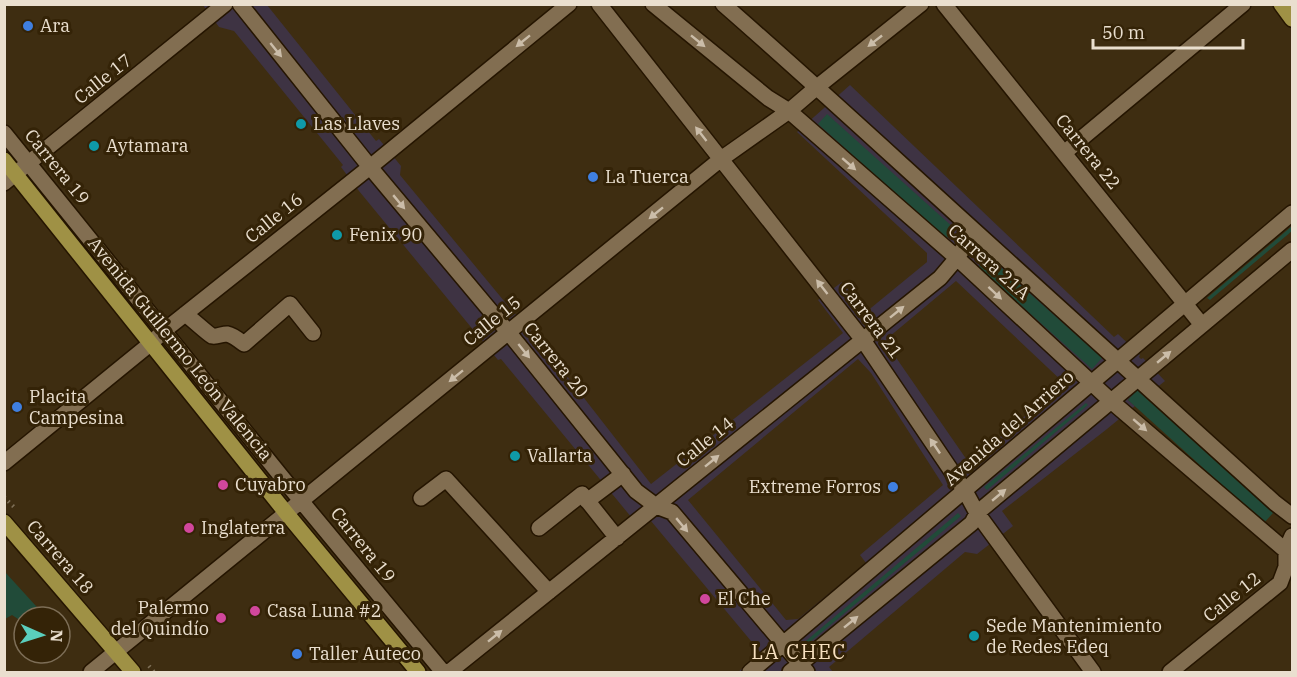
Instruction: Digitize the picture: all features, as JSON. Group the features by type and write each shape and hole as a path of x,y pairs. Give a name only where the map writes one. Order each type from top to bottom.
{"main road":[{"path":"1281,4 1293,20"},
{"name":"Avenida Guillermo León Valencia","path":"4,160 10,179 150,344 418,672"},
{"name":"Carrera 18","path":"4,522 133,672"}],"street":[{"name":"Calle 17","path":"10,179 225,4"},
{"name":"Carrera 20","path":"240,4 370,167 636,490 656,506 672,512 784,644 799,670"},
{"name":"Calle 16","path":"4,463 569,4"},
{"name":"Carrera 21","path":"599,4 863,340 965,491 977,513 1094,672"},
{"name":"Carrera 21A","path":"653,4 768,98 789,111 957,258 1111,401 1290,547"},
{"name":"Carrera 21A","path":"723,4 1139,377 1275,503 1293,516"},
{"name":"Calle 15","path":"91,672 721,159 789,111 921,4"},
{"name":"Carrera 22","path":"944,4 1202,325"},
{"path":"1064,153 1243,4"},
{"name":"Carrera 19","path":"4,133 442,672"},
{"name":"Avenida del Arriero","path":"750,672 1293,213"},
{"name":"Calle 14","path":"450,672 940,278 957,258 974,231"},
{"path":"799,670 972,523 977,513 1293,250"},
{"path":"185,314 196,321 209,335 227,334 244,344 290,304 313,333"},
{"path":"587,501 623,474"},
{"path":"422,498 446,479 549,592"},
{"path":"539,528 582,494 616,538"},
{"name":"Calle 12","path":"1170,672 1280,583 1290,547"}],"shaded area":[{"path":"203,5 267,5 376,141 379,139 401,166 400,175 538,339 651,484 843,333 818,300 842,282 866,312 927,262 927,253 797,132 850,85 1114,337 1118,334 1165,381 1145,397 1137,390 1128,400 1135,406 1002,511 1013,526 977,554 965,552 829,667 833,672 738,672 761,653 651,521 641,529 359,191 341,167 343,165 234,31 219,27","holes":["956,281 1064,383 969,463 888,346 889,337","858,359 871,373 943,485 860,555 866,563 798,619 786,620 688,500"]}],"green space":[{"path":"827,114 955,229 946,239 818,124"},
{"path":"1292,226 1292,231 1210,300 1207,298"},
{"path":"988,256 1102,358 1092,369 978,267"},
{"path":"1137,390 1273,513 1264,523 1128,400"},
{"path":"1086,403 1088,405 987,490 984,487"},
{"path":"958,513 961,516 804,647 801,645"},
{"path":"5,572 35,605 12,605 12,615 5,619"}],"place":[{"name":"Ara","path":"28,26"},
{"name":"Las Llaves","path":"301,124"},
{"name":"Aytamara","path":"94,146"},
{"name":"La Tuerca","path":"593,177"},
{"name":"Fenix 90","path":"337,235"},
{"name":"Placita Campesina","path":"17,407"},
{"name":"Vallarta","path":"515,456"},
{"name":"Cuyabro","path":"223,485"},
{"name":"Extreme Forros","path":"893,487"},
{"name":"Inglaterra","path":"189,528"},
{"name":"El Che","path":"705,599"},
{"name":"Casa Luna #2","path":"255,611"},
{"name":"Palermo del Quindío","path":"221,618"},
{"name":"Sede Mantenimiento de Redes Edeq","path":"974,636"},
{"name":"Taller Auteco","path":"297,654"}],"district":[{"name":"LA CHEC","path":"799,652"}]}
